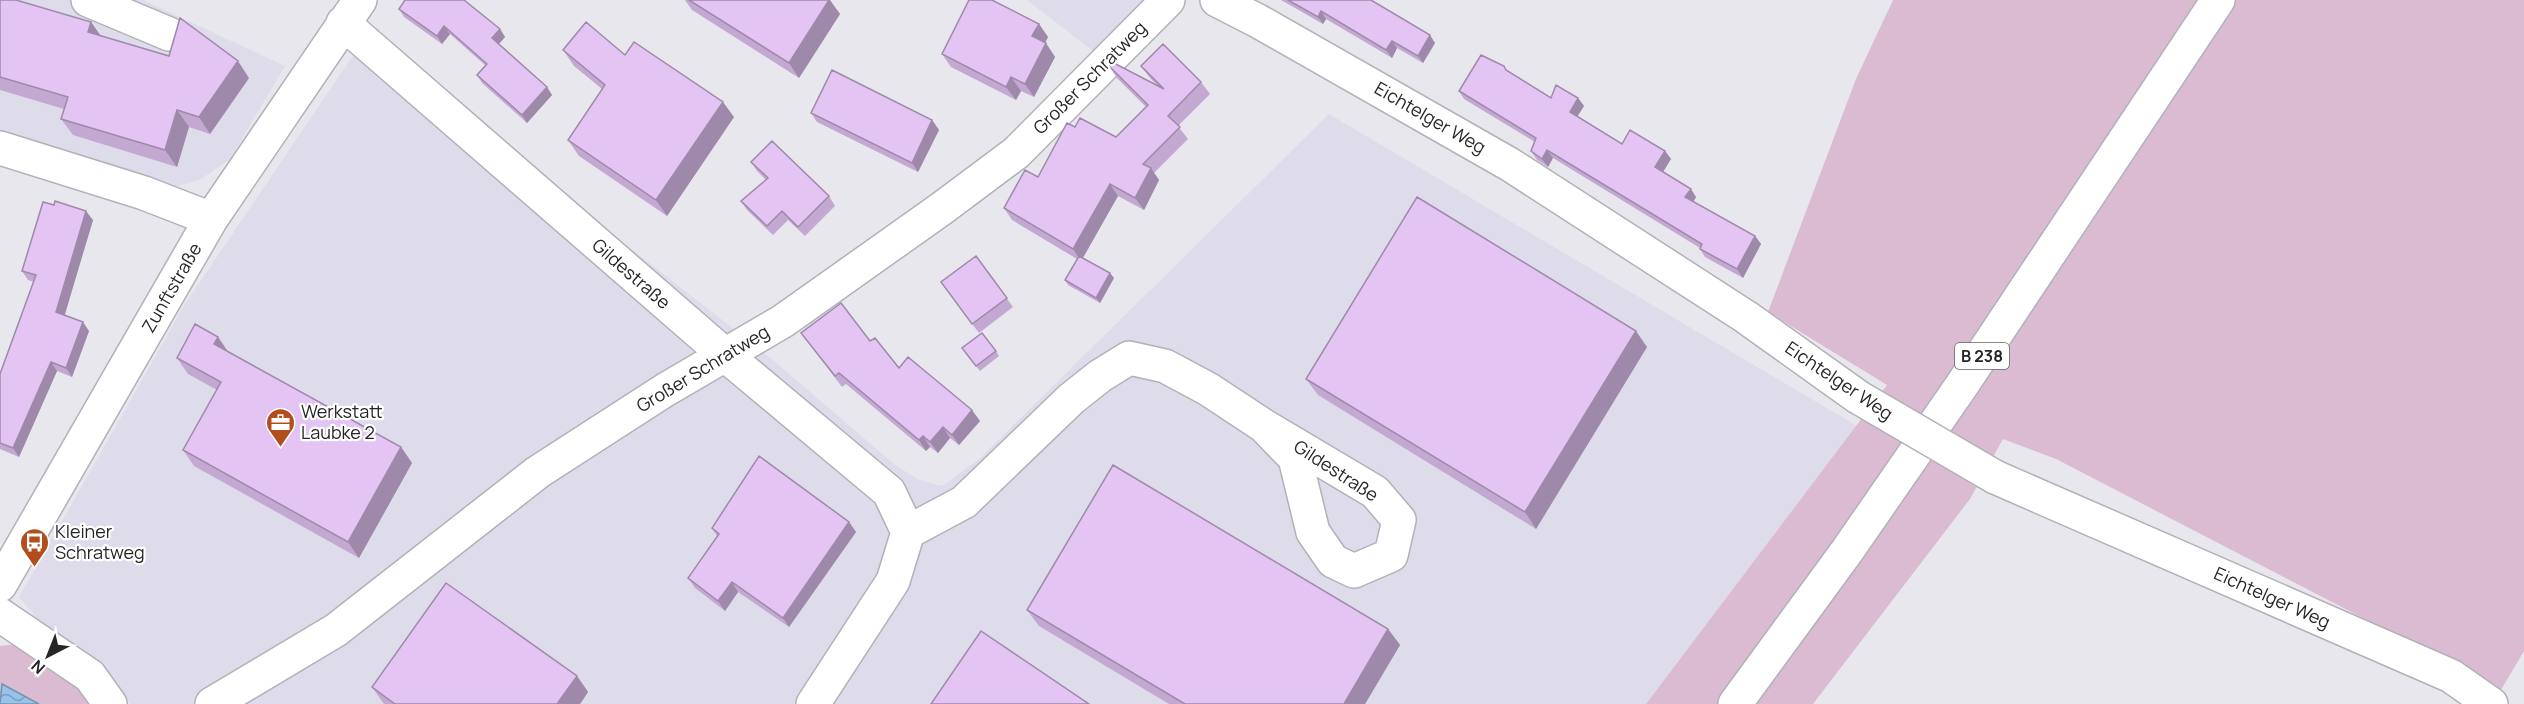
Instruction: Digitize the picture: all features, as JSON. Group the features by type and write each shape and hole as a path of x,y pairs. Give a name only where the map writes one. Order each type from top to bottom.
{"street":[{"path":"88,0 169,34"},
{"name":"Großer Schratweg","path":"212,704 336,630 538,472 665,390 783,321 1016,153 1168,0"},
{"name":"Eichtelger Weg","path":"1217,0 1509,164 1746,317 1858,397 1995,477 2451,676 2491,704"},
{"name":"B 238","path":"1735,704 1847,551 1962,385 2218,0"},
{"name":"Gildestraße","path":"351,12 724,354 889,492 908,532 964,502 1071,399 1100,376 1129,358 1165,366 1208,389 1264,426 1375,492 1399,520 1391,555 1354,571 1333,561 1313,532 1295,458 1264,426"},
{"name":"Zunftstraße","path":"0,585 211,219 351,12"},
{"path":"0,148 144,193 211,219"},
{"path":"813,704 893,581 908,532"},
{"path":"0,615 90,676 110,704"}],"shaded area":[{"path":"0,0 143,0 285,66 230,159 201,179 176,187 0,131"},
{"path":"1027,0 1151,0 1097,54"},
{"path":"1893,0 2524,0 2524,651 2498,695 2434,652 2359,616 2056,459 2003,439 1970,499 1813,704 1646,704 1887,385 1768,312 1856,79"},
{"path":"373,26 384,45 542,179 772,359 894,464 917,479 942,486 978,460 1329,114 1857,426 1646,704 130,704 117,683 93,661 43,626 19,597 185,304"},
{"path":"23,643 87,695 92,704 0,704 0,646"}],"water":[{"path":"2,684 39,704 0,704"}],"building":[{"path":"0,0 16,0 91,22 88,32 169,56 180,18 238,61 199,117 177,110 165,150 61,119 68,97 0,77"},
{"path":"405,0 464,0 500,29 492,38 547,87 522,115 477,75 487,64 444,26 437,36 399,9"},
{"path":"689,0 829,0 789,63"},
{"path":"969,0 992,0 1039,24 1032,36 1046,43 1025,84 1011,77 1006,87 942,54"},
{"path":"1288,0 1371,0 1430,35 1418,56 1392,41 1386,50 1321,11 1318,17"},
{"path":"586,22 625,55 634,42 723,102 656,200 568,140 605,85 563,50"},
{"path":"1163,44 1201,82 1168,116 1180,127 1143,164 1151,168 1135,198 1110,184 1073,249 1004,208 1025,170 1038,177 1067,123 1075,127 1080,118 1116,137 1148,105 1109,66 1112,62 1164,89 1141,66"},
{"path":"1481,55 1504,66 1506,70 1551,98 1556,85 1578,98 1570,112 1622,144 1630,130 1665,151 1655,167 1691,189 1685,197 1755,236 1737,269 1700,249 1702,244 1547,150 1542,159 1531,151 1536,138 1459,91"},
{"path":"832,70 932,120 912,163 811,113"},
{"path":"772,141 829,196 798,227 782,211 767,226 741,201 768,178 751,162"},
{"path":"1417,197 1636,331 1525,512 1306,379"},
{"path":"55,201 86,211 56,312 83,322 66,368 51,362 13,448 0,443 0,374 36,275 22,271 43,202 54,205"},
{"path":"976,256 1007,298 972,324 941,282"},
{"path":"1079,256 1110,273 1096,298 1065,280"},
{"path":"841,303 870,341 875,338 899,368 908,357 972,410 952,435 943,427 930,442 923,436 919,440 839,373 835,376 801,333"},
{"path":"195,324 218,337 214,344 401,447 348,542 183,450 221,382 177,358"},
{"path":"982,333 996,351 976,366 962,348"},
{"path":"759,456 849,522 783,618 732,582 718,601 688,578 719,534 712,528"},
{"path":"1113,465 1388,629 1344,704 1185,704 1027,610"},
{"path":"446,583 577,676 557,704 395,704 372,687"},
{"path":"981,631 1089,704 931,704"}],"place":[{"name":"Werkstatt Laubke 2","path":"280,448"},
{"name":"Kleiner Schratweg","path":"34,568"}]}
